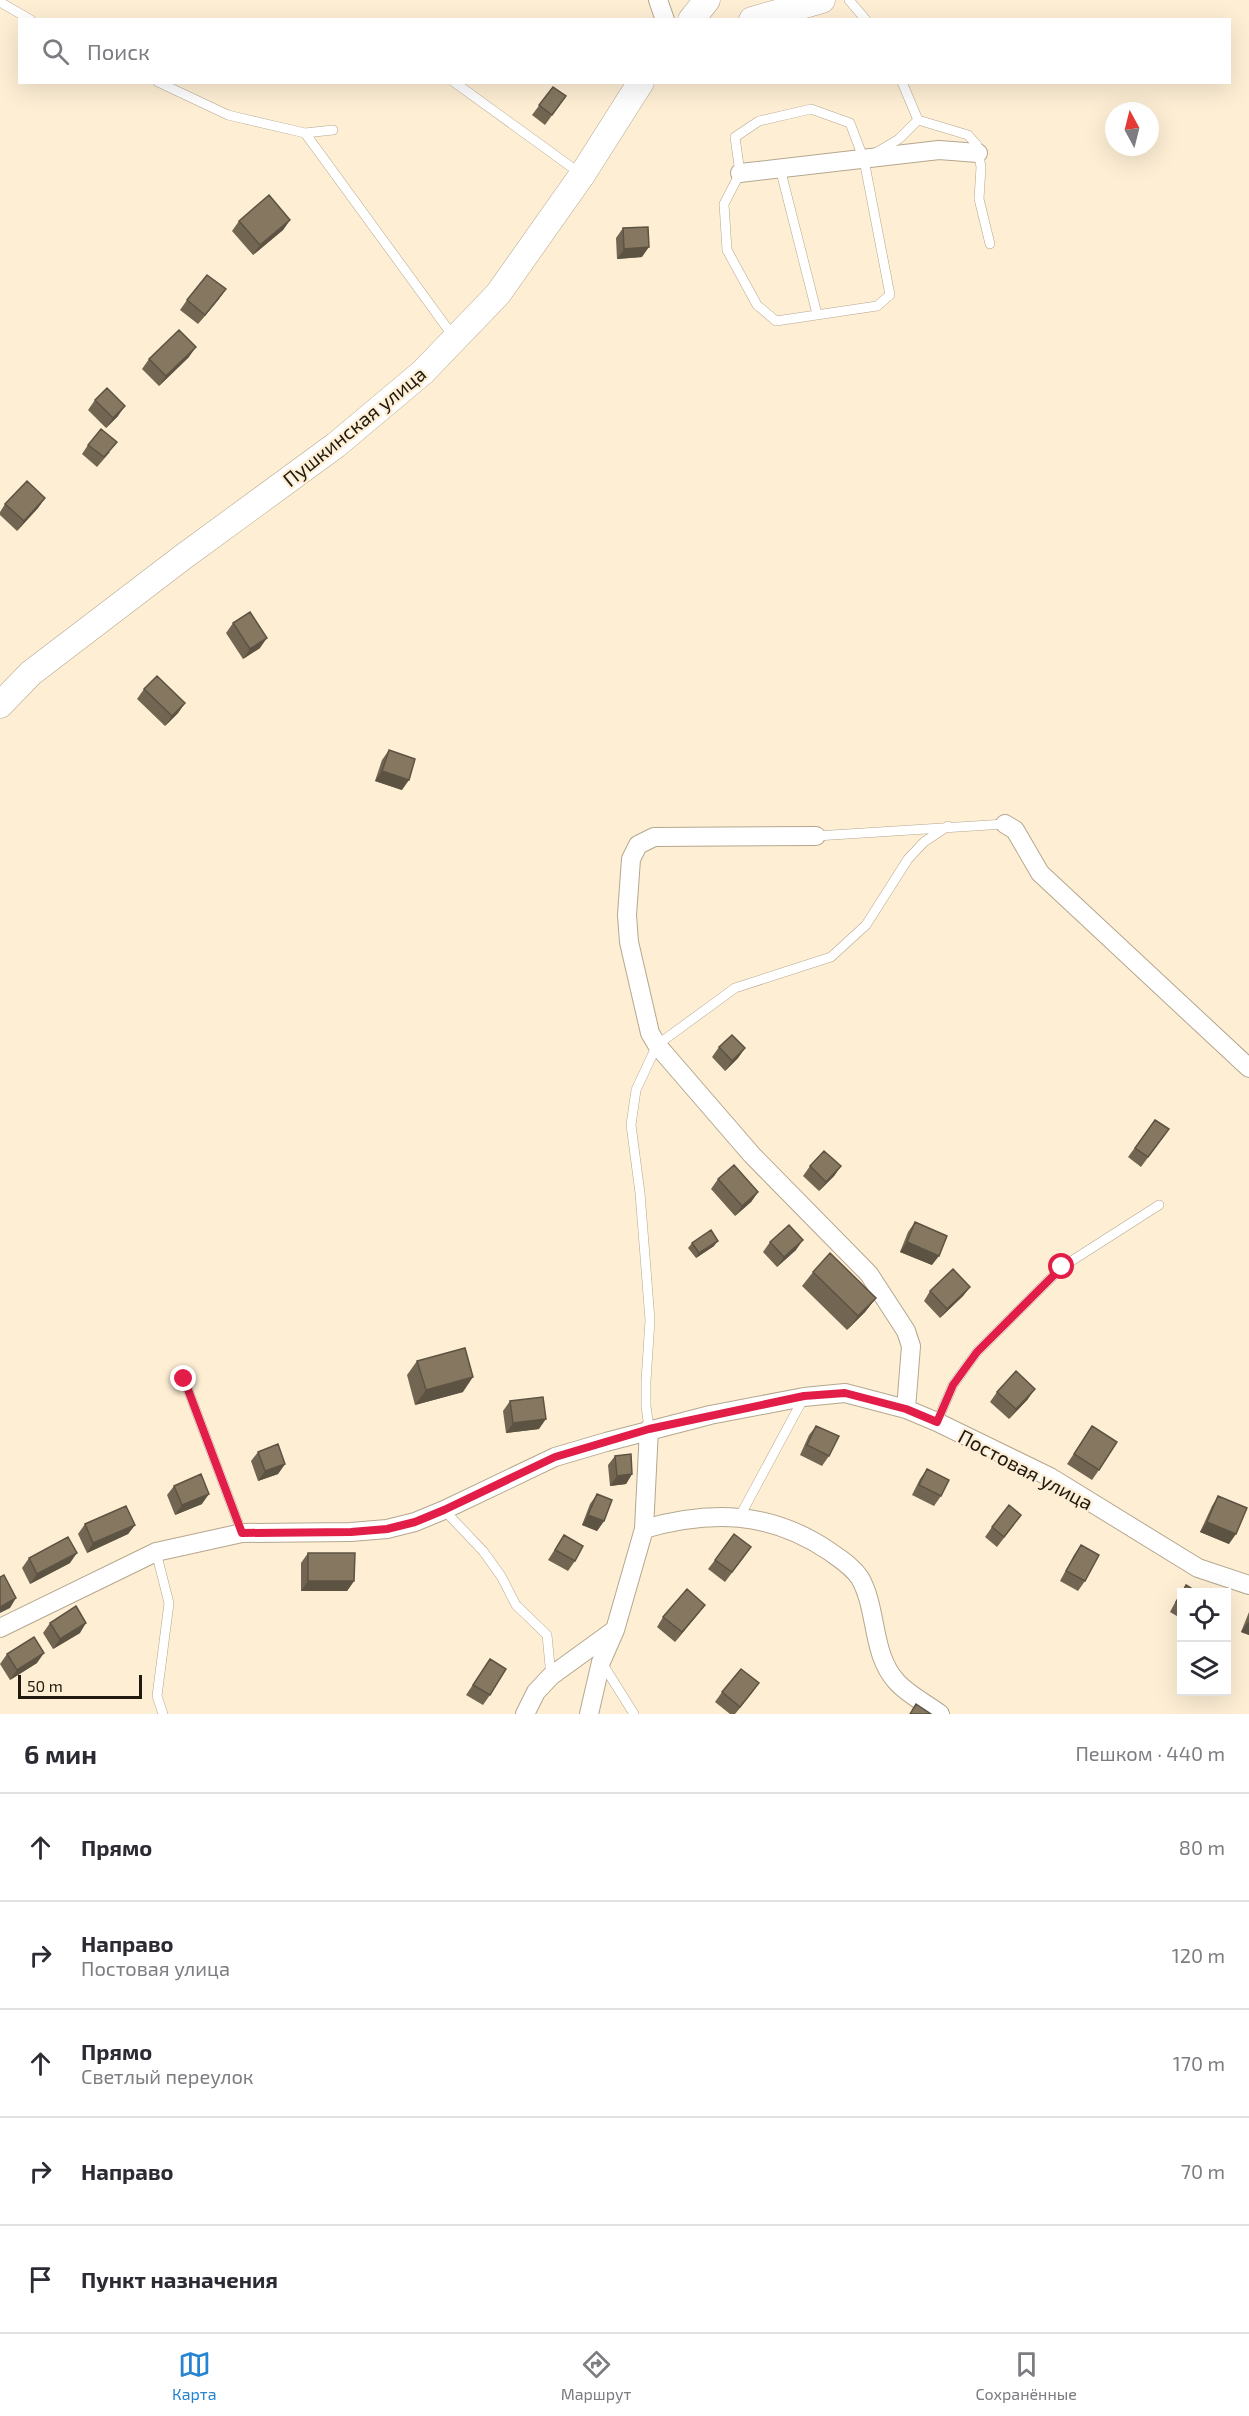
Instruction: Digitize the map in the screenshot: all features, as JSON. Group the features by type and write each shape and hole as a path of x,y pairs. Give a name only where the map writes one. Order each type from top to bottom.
{"main road":[{"path":"693,18 707,0"},
{"path":"759,18 822,0"},
{"name":"Пушкинская улица","path":"0,705 31,673 183,557 336,446 423,372 498,294 582,175 640,84"}],"street":[{"path":"658,0 664,18"},
{"path":"740,173 939,150 978,153"},
{"path":"1005,824 1015,830 1040,873 1249,1068"},
{"path":"816,836 654,837 638,845 631,859 627,915 629,942 650,1033 657,1045 752,1155 870,1274 906,1331 910,1346 906,1409"},
{"name":"Постовая улица","path":"0,1628 156,1552 242,1533 351,1532 387,1529 415,1522 444,1510 555,1457 649,1429 804,1396 845,1393 906,1409 937,1422 1050,1477 1198,1568 1249,1585"},
{"path":"589,1714 601,1662 615,1630 644,1528 649,1429"},
{"path":"644,1528 674,1520 740,1516 773,1523 817,1544 854,1569 870,1600 882,1658 896,1681 940,1714"},
{"path":"525,1714 536,1692 551,1676 615,1630"}],"lane":[{"path":"849,0 864,18"},
{"path":"0,2 28,18"},
{"path":"162,84 228,115 305,133 333,130"},
{"path":"457,84 534,143 582,175"},
{"path":"903,84 918,120"},
{"path":"811,109 850,123 864,160 890,295 877,306 776,321 757,305 727,250 724,204 740,173 735,137 759,121 811,109"},
{"path":"918,120 968,135 977,145 981,167 979,199 990,244"},
{"path":"864,160 899,139 918,120"},
{"path":"305,133 455,338"},
{"path":"780,168 817,315"},
{"path":"816,836 1005,824"},
{"path":"649,1429 646,1381 650,1320 640,1193 631,1125 636,1090 657,1045 735,988 831,957 866,925 908,859 924,842 948,826"},
{"path":"937,1422 953,1385 977,1352 1062,1267 1159,1205"},
{"path":"184,1379 242,1533"},
{"path":"740,1516 804,1396"},
{"path":"444,1510 483,1551 501,1576 516,1605 547,1635 551,1676"},
{"path":"156,1552 169,1603 158,1696 163,1714"},
{"path":"601,1662 634,1714"}],"building":[{"path":"553,87 566,96 552,115 539,105"},
{"path":"269,195 290,220 260,245 239,221"},
{"path":"648,227 649,247 624,249 623,228"},
{"path":"207,275 226,289 205,315 187,300"},
{"path":"179,330 196,347 166,376 149,359"},
{"path":"107,388 125,406 113,418 95,400"},
{"path":"101,429 117,442 104,457 88,445"},
{"path":"27,481 45,498 24,521 5,504"},
{"path":"250,612 267,638 250,649 233,623"},
{"path":"157,676 185,703 172,716 144,689"},
{"path":"389,750 415,759 409,780 382,771"},
{"path":"732,1035 745,1048 732,1061 719,1047"},
{"path":"1155,1120 1169,1129 1148,1157 1135,1148"},
{"path":"824,1151 841,1166 826,1182 810,1166"},
{"path":"734,1165 758,1192 742,1206 718,1179"},
{"path":"915,1222 947,1236 939,1256 907,1242"},
{"path":"789,1225 803,1240 784,1257 770,1242"},
{"path":"711,1230 718,1241 699,1253 692,1243"},
{"path":"830,1253 876,1298 858,1316 813,1272"},
{"path":"953,1269 970,1287 947,1309 930,1291"},
{"path":"465,1348 473,1377 426,1390 417,1361"},
{"path":"1016,1371 1035,1389 1016,1409 997,1392"},
{"path":"543,1397 546,1419 513,1423 510,1401"},
{"path":"816,1426 839,1436 829,1456 807,1445"},
{"path":"1092,1426 1117,1442 1099,1470 1074,1454"},
{"path":"278,1444 285,1464 265,1471 258,1452"},
{"path":"631,1454 632,1474 617,1476 615,1456"},
{"path":"927,1469 949,1480 941,1496 919,1485"},
{"path":"201,1474 209,1494 182,1505 174,1486"},
{"path":"597,1494 612,1500 604,1521 588,1515"},
{"path":"1218,1496 1247,1508 1236,1534 1207,1522"},
{"path":"1009,1505 1021,1515 1004,1537 992,1527"},
{"path":"126,1506 135,1525 93,1543 85,1524"},
{"path":"734,1534 751,1547 732,1572 715,1560"},
{"path":"564,1535 583,1546 575,1561 555,1550"},
{"path":"68,1537 77,1553 37,1574 29,1558"},
{"path":"1081,1545 1099,1555 1085,1581 1066,1571"},
{"path":"308,1553 355,1553 354,1581 308,1581"},
{"path":"4,1575 16,1598 0,1607 0,1577"},
{"path":"687,1589 705,1605 682,1632 663,1617"},
{"path":"76,1606 86,1623 60,1639 50,1623"},
{"path":"34,1637 44,1653 17,1670 7,1654"},
{"path":"490,1659 506,1669 490,1695 473,1685"},
{"path":"741,1669 759,1683 740,1707 722,1692"},
{"path":"916,1704 931,1714 910,1714"}],"route":[{"path":"184,1379 242,1533 351,1532 387,1529 415,1522 444,1510 555,1457 649,1429 804,1396 845,1393 906,1409 937,1422 953,1385 977,1352 1062,1267"}]}
